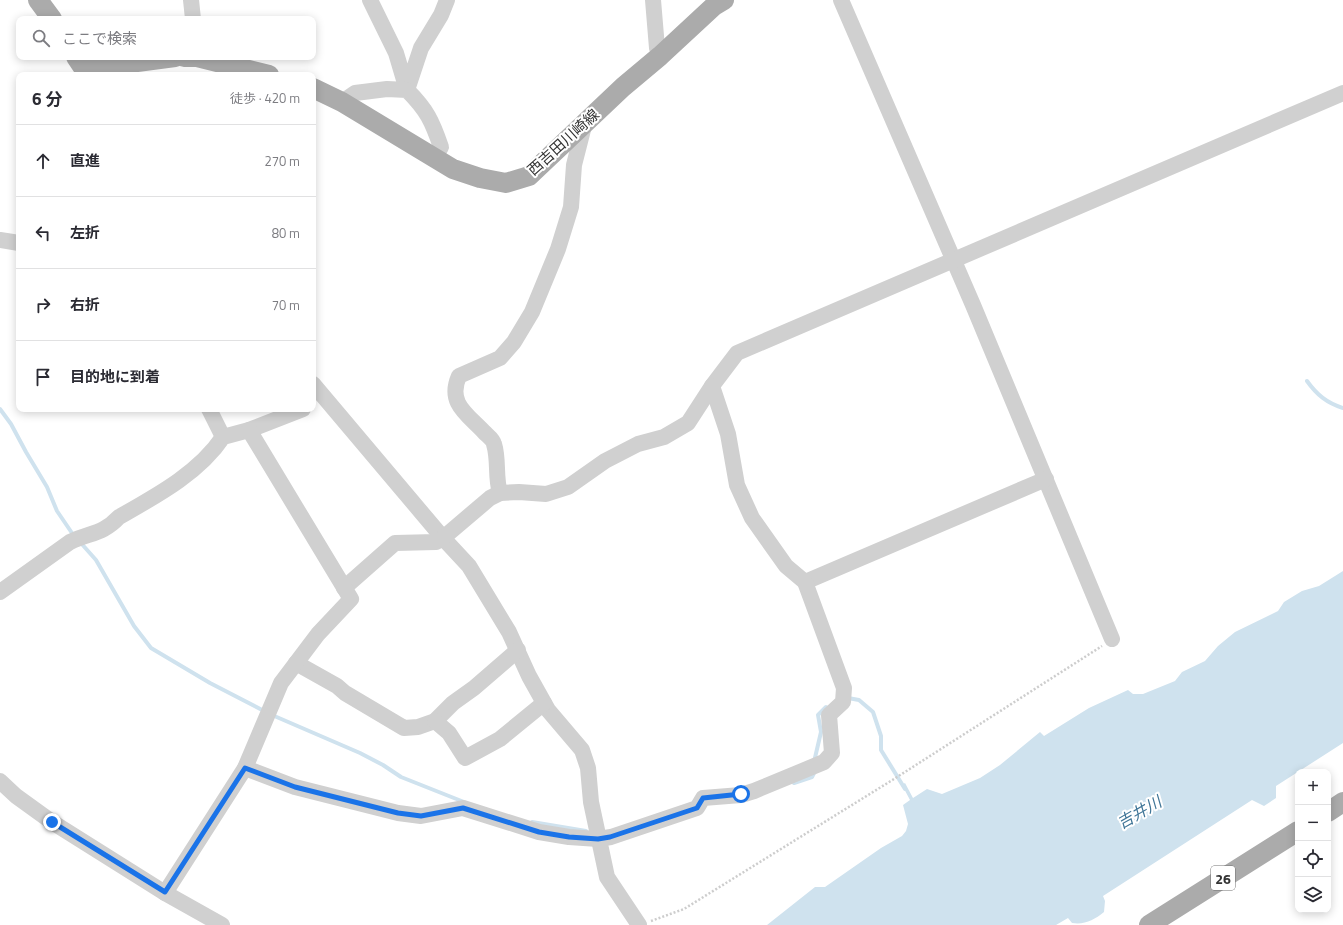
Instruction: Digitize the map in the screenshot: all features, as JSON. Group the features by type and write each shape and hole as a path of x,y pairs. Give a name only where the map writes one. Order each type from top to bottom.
{"main road":[{"path":"38,0 50,16"},
{"name":"西吉田川崎線","path":"316,89 342,102 453,170 480,178 506,183 529,176 623,87 660,56 714,6 724,0"},
{"path":"83,67 147,60"},
{"path":"209,60 257,72"},
{"path":"1331,810 1343,802"},
{"name":"26","path":"1149,925 1295,833"}],"street":[{"path":"191,0 193,16"},
{"path":"370,0 396,53 407,90 424,108 435,131 441,147 434,159"},
{"path":"407,90 421,48 441,15 447,0"},
{"path":"652,0 657,48 660,56"},
{"path":"841,0 954,259 1112,640"},
{"path":"342,102 354,93 387,89 407,90"},
{"path":"344,588 395,543 436,542 443,538 490,498 500,493 520,492 546,494 568,487 605,461 638,444 664,437 688,423 712,386 737,353 1343,93"},
{"path":"500,493 497,483 497,455 494,442 465,412 455,398 454,387 459,376 500,358 514,342 532,312 558,249 571,207 574,165 585,122"},
{"path":"0,240 16,243"},
{"path":"245,768 295,787 390,811 421,816 463,808 539,832 569,837 598,839 610,837 697,808 703,798 734,795 754,791 824,762 832,753 828,715 843,702 844,688 805,582 786,566 752,518 737,485 728,434 712,386"},
{"path":"318,400 470,566 509,632 544,703 582,750 588,768 591,802 607,877 644,924"},
{"path":"210,412 223,437"},
{"path":"0,592 70,542 82,536 99,533 111,526 119,517 197,467 214,451 223,437 249,430 295,412"},
{"path":"165,892 245,768 281,683 318,634 351,599 249,430"},
{"path":"805,582 1046,479"},
{"path":"296,663 337,686 345,694 404,728 418,727 435,721 453,704 518,650"},
{"path":"435,721 449,733 465,758 500,739 544,703"},
{"path":"0,781 16,796 52,822 165,892 222,925"}],"path":[{"path":"644,924 684,909 894,779 1112,640"}],"water":[{"name":"吉井川","path":"1343,571 1343,743 1302,769 1295,769 1295,774 1276,786 1276,798 1264,806 1252,800 1103,896 1105,901 1104,912 1097,917 1085,923 1072,923 1068,918 1056,925 767,925 815,887 825,887 881,848 902,836 906,831 908,824 903,805 910,800 902,785 905,783 913,798 927,789 942,794 980,778 1000,765 1040,732 1044,736 1089,708 1128,690 1133,694 1143,694 1175,681 1182,672 1205,661 1218,646 1235,632 1278,611 1284,602 1302,591 1319,586"}],"waterway":[{"path":"1307,381 1323,398 1332,404 1343,408"},
{"path":"0,409 11,424 47,487 57,511 74,536"},
{"path":"80,542 96,560 134,626 151,648 210,683 266,712"},
{"path":"848,698 859,700 873,712 881,736 881,750 905,789"},
{"path":"814,762 821,732 818,715 826,707"},
{"path":"272,715 360,753 383,765 401,777 464,802"},
{"path":"794,783 812,777 815,771"},
{"path":"532,822 586,831"}],"route":[{"path":"52,822 165,892 245,768 295,787 369,807 398,813 421,816 463,808 539,832 569,837 598,839 610,837 697,808 703,798 741,794"}]}
